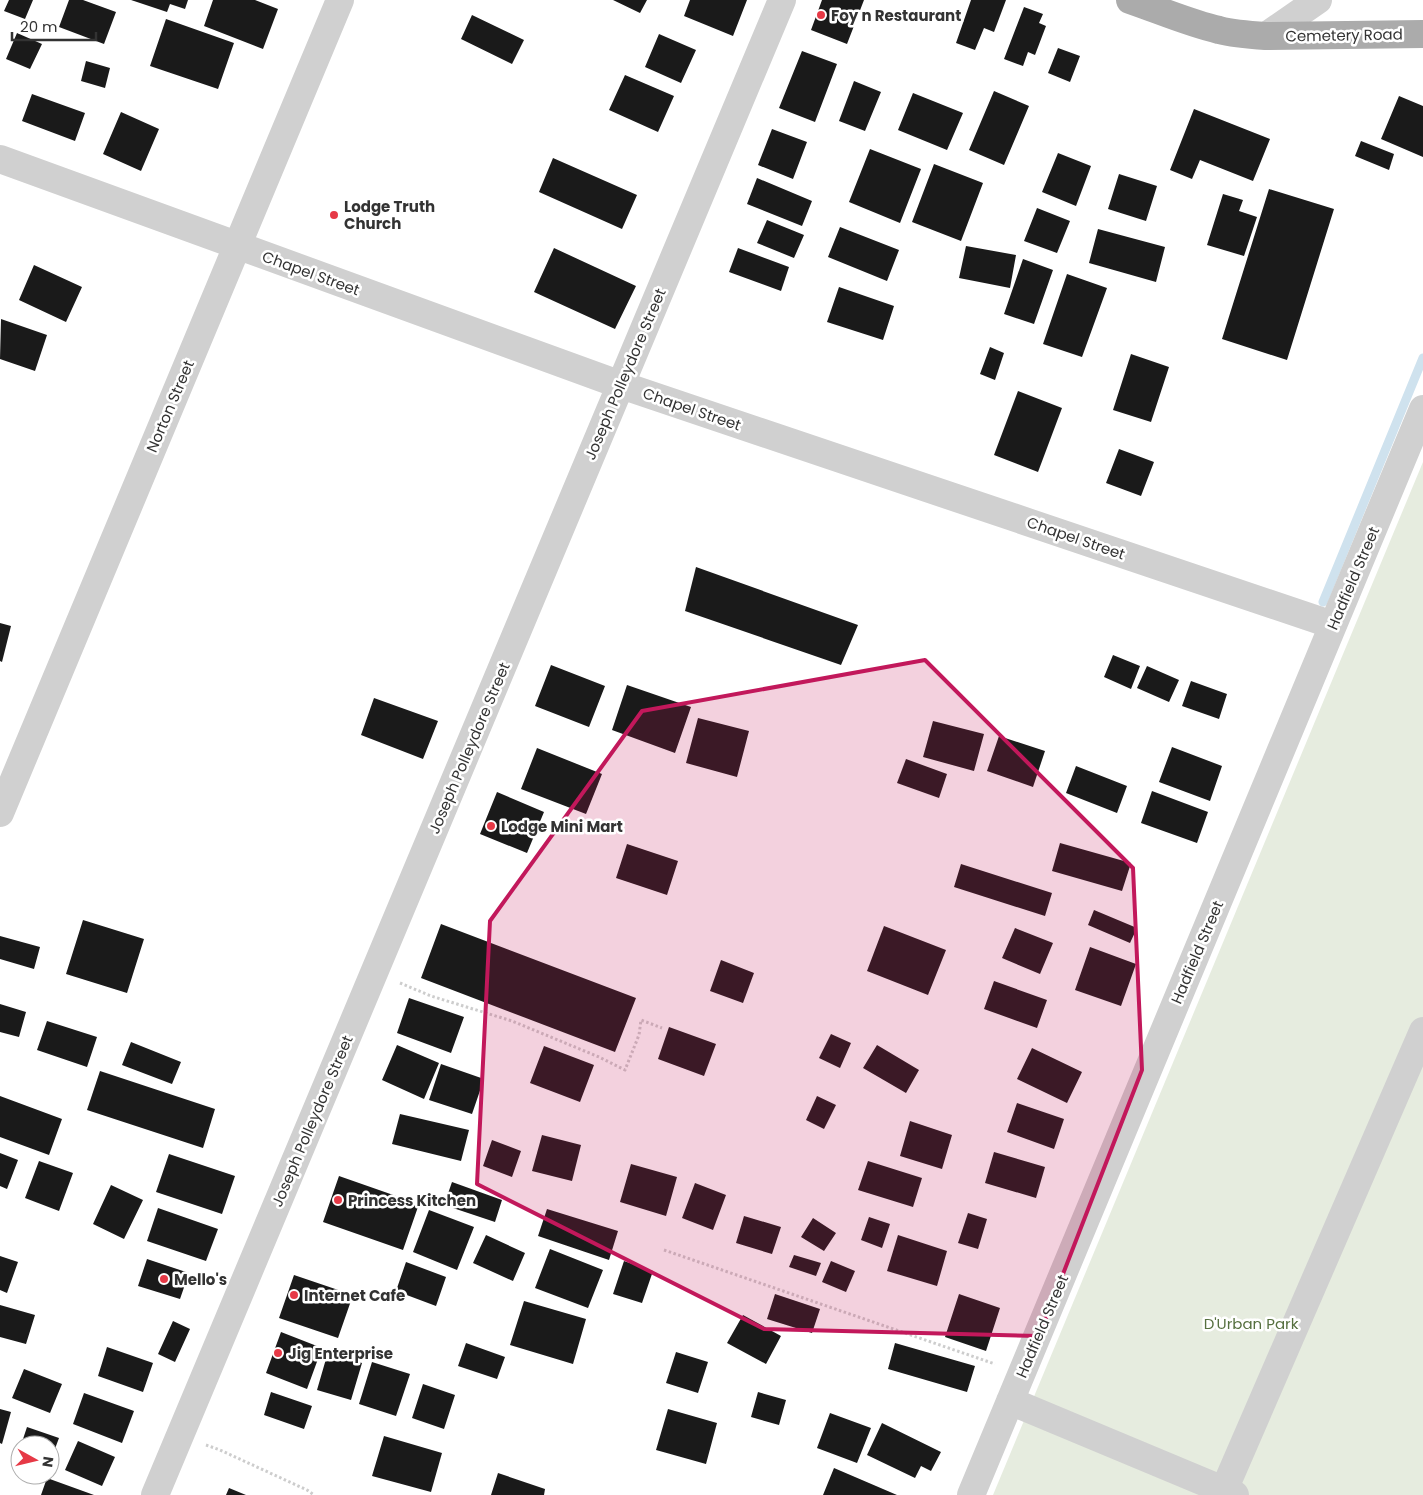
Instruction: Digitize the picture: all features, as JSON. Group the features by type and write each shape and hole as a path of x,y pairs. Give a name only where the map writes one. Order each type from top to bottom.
{"main road":[{"name":"Cemetery Road","path":"1130,0 1220,30 1266,36 1423,34"}],"street":[{"name":"Norton Street","path":"0,813 340,0"},
{"name":"Joseph Polleydore Street","path":"155,1495 782,0"},
{"name":"Cemetery Road","path":"1266,36 1318,0"},
{"name":"Chapel Street","path":"0,159 621,385 1333,624"},
{"name":"Hadfield Street","path":"971,1495 1423,409"},
{"path":"1010,1401 1230,1493 1423,1031"}],"path":[{"path":"374,972 431,996 512,1021 599,1057 625,1070 638,1035 641,1020 662,1028"},
{"path":"664,1250 1022,1373"},
{"path":"179,1437 220,1450 314,1495"}],"highlighted area":[{"path":"925,660 1133,868 1142,1070 1039,1336 764,1329 477,1184 490,921 642,711"}],"green space":[{"name":"D'Urban Park","path":"1423,462 1423,1495 993,1495"}],"building":[{"path":"9,0 33,0 25,19 4,11"},
{"path":"69,0 83,0 116,12 104,44 59,27"},
{"path":"131,0 188,0 185,9 170,4 167,12"},
{"path":"213,0 255,0 278,9 263,49 204,26"},
{"path":"613,0 647,0 640,13"},
{"path":"690,0 747,0 733,36 684,16"},
{"path":"822,0 864,0 847,44 811,30"},
{"path":"971,0 1006,0 994,32 984,28 975,50 956,43"},
{"path":"1024,7 1043,14 1039,23 1046,26 1035,55 1028,52 1023,66 1004,59"},
{"path":"472,15 524,40 512,64 461,39"},
{"path":"166,19 234,43 218,89 150,66"},
{"path":"17,33 42,44 30,69 6,59"},
{"path":"659,34 696,50 681,83 645,67"},
{"path":"1058,48 1080,56 1070,82 1048,73"},
{"path":"802,51 837,64 815,122 779,108"},
{"path":"86,61 110,68 105,88 81,81"},
{"path":"625,75 674,96 658,132 609,110"},
{"path":"854,81 881,92 865,131 839,121"},
{"path":"994,91 1029,106 1004,165 969,150"},
{"path":"913,93 963,113 947,150 898,130"},
{"path":"32,94 85,113 75,141 22,121"},
{"path":"1399,96 1423,106 1423,157 1381,139"},
{"path":"1194,109 1270,139 1253,181 1200,160 1192,179 1170,170"},
{"path":"121,112 159,129 141,171 103,154"},
{"path":"772,129 807,142 793,179 758,165"},
{"path":"1361,141 1394,154 1389,170 1355,156"},
{"path":"870,149 921,169 900,223 849,202"},
{"path":"1058,153 1091,166 1076,206 1042,192"},
{"path":"553,158 637,195 622,229 539,192"},
{"path":"934,164 983,183 961,241 912,222"},
{"path":"1119,174 1157,186 1146,221 1108,209"},
{"path":"757,178 812,201 802,226 747,204"},
{"path":"1269,189 1334,209 1287,360 1222,339"},
{"path":"1223,194 1243,200 1239,211 1257,217 1244,256 1207,245"},
{"path":"1037,208 1070,221 1057,253 1024,241"},
{"path":"767,220 804,235 794,258 757,243"},
{"path":"840,227 899,250 887,281 828,257"},
{"path":"1098,229 1165,247 1156,282 1089,263"},
{"path":"966,246 1016,255 1010,288 959,278"},
{"path":"554,248 636,286 615,329 534,292"},
{"path":"738,248 789,267 781,291 729,272"},
{"path":"1023,259 1053,270 1034,324 1004,314"},
{"path":"34,265 82,287 66,322 19,300"},
{"path":"1067,274 1107,288 1082,357 1043,344"},
{"path":"839,287 894,306 883,340 827,322"},
{"path":"1,319 47,335 35,371 0,359"},
{"path":"990,347 1004,353 995,380 980,374"},
{"path":"1131,354 1169,367 1151,422 1113,410"},
{"path":"1018,391 1062,408 1038,472 994,455"},
{"path":"1119,449 1154,462 1141,496 1106,483"},
{"path":"696,567 858,625 841,665 685,611"},
{"path":"0,623 11,626 2,662 0,661"},
{"path":"1113,655 1140,666 1131,689 1104,677"},
{"path":"551,665 605,686 589,727 535,706"},
{"path":"1147,666 1179,680 1169,702 1137,688"},
{"path":"1191,681 1227,694 1219,719 1182,706"},
{"path":"627,685 691,707 675,753 612,730"},
{"path":"374,698 438,721 423,759 361,735"},
{"path":"698,718 749,731 737,777 686,763"},
{"path":"933,721 984,734 974,771 923,757"},
{"path":"999,736 1045,751 1033,787 987,771"},
{"path":"1172,747 1222,766 1210,801 1159,782"},
{"path":"537,748 602,774 586,814 521,789"},
{"path":"906,759 947,774 939,798 897,783"},
{"path":"1076,766 1127,786 1117,813 1066,793"},
{"path":"1152,791 1208,812 1197,843 1141,823"},
{"path":"497,792 544,812 527,853 480,834"},
{"path":"1060,843 1131,863 1122,891 1052,871"},
{"path":"627,844 678,861 667,895 616,878"},
{"path":"961,864 1052,893 1045,916 954,887"},
{"path":"1094,910 1137,928 1130,943 1088,925"},
{"path":"83,920 144,939 127,993 66,974"},
{"path":"441,924 636,998 615,1052 421,978"},
{"path":"884,926 946,950 928,995 867,971"},
{"path":"1015,928 1053,943 1040,974 1002,958"},
{"path":"0,936 40,947 34,969 0,959"},
{"path":"1090,947 1136,964 1121,1006 1075,990"},
{"path":"721,960 754,973 743,1003 710,991"},
{"path":"994,981 1047,1000 1037,1028 984,1009"},
{"path":"409,998 464,1017 451,1053 397,1033"},
{"path":"0,1004 26,1012 19,1037 0,1032"},
{"path":"47,1021 97,1037 87,1067 37,1050"},
{"path":"669,1027 716,1044 704,1076 658,1059"},
{"path":"831,1034 851,1043 840,1068 819,1058"},
{"path":"131,1042 181,1062 172,1084 122,1065"},
{"path":"397,1045 439,1063 424,1099 382,1080"},
{"path":"877,1045 919,1070 906,1093 863,1068"},
{"path":"544,1046 594,1065 580,1102 530,1083"},
{"path":"1032,1048 1082,1072 1067,1103 1017,1079"},
{"path":"441,1064 484,1079 472,1114 429,1100"},
{"path":"100,1071 215,1109 203,1148 87,1110"},
{"path":"0,1096 62,1119 49,1155 0,1137"},
{"path":"817,1096 836,1105 824,1129 806,1120"},
{"path":"1017,1103 1064,1119 1054,1149 1007,1132"},
{"path":"400,1114 469,1130 461,1161 392,1144"},
{"path":"910,1121 952,1135 942,1169 900,1156"},
{"path":"542,1135 581,1145 572,1181 532,1171"},
{"path":"492,1140 521,1151 512,1177 483,1166"},
{"path":"994,1152 1045,1167 1036,1198 985,1183"},
{"path":"0,1153 18,1160 7,1189 0,1186"},
{"path":"169,1154 235,1176 222,1214 156,1192"},
{"path":"39,1161 73,1173 59,1211 25,1198"},
{"path":"868,1161 922,1178 913,1207 858,1190"},
{"path":"631,1164 677,1177 666,1216 620,1202"},
{"path":"339,1176 419,1204 403,1250 323,1222"},
{"path":"452,1182 502,1200 495,1222 444,1205"},
{"path":"695,1183 726,1195 713,1230 682,1218"},
{"path":"111,1185 143,1200 124,1239 93,1224"},
{"path":"158,1208 218,1229 206,1261 147,1241"},
{"path":"547,1209 618,1231 609,1260 538,1236"},
{"path":"429,1210 474,1227 457,1270 413,1252"},
{"path":"968,1213 987,1219 978,1249 958,1243"},
{"path":"744,1216 781,1227 772,1254 736,1243"},
{"path":"869,1217 890,1224 882,1248 861,1240"},
{"path":"813,1218 836,1233 824,1251 801,1237"},
{"path":"486,1235 525,1253 513,1281 473,1263"},
{"path":"898,1235 947,1251 937,1286 887,1271"},
{"path":"550,1249 603,1270 588,1308 535,1288"},
{"path":"794,1255 821,1263 816,1276 789,1267"},
{"path":"0,1256 18,1262 7,1293 0,1290"},
{"name":"Mello's","path":"147,1259 189,1273 180,1299 138,1286"},
{"path":"624,1261 653,1271 642,1303 613,1294"},
{"path":"831,1261 855,1271 846,1292 822,1282"},
{"path":"406,1262 446,1277 436,1306 396,1291"},
{"path":"294,1275 353,1295 338,1338 279,1318"},
{"path":"775,1294 820,1309 812,1333 767,1319"},
{"path":"959,1294 1000,1308 986,1351 945,1337"},
{"path":"524,1301 586,1319 573,1364 510,1345"},
{"path":"0,1305 35,1315 26,1344 0,1337"},
{"path":"743,1315 781,1336 766,1364 727,1343"},
{"path":"173,1321 190,1329 175,1362 158,1354"},
{"path":"281,1332 322,1348 307,1389 266,1373"},
{"path":"466,1343 505,1357 497,1379 458,1366"},
{"path":"895,1343 975,1366 967,1392 888,1369"},
{"path":"107,1347 153,1363 143,1392 98,1376"},
{"path":"328,1352 362,1363 351,1400 317,1390"},
{"path":"676,1352 708,1362 698,1393 666,1383"},
{"path":"372,1362 410,1374 396,1416 359,1404"},
{"path":"24,1369 62,1384 50,1413 12,1398"},
{"path":"423,1384 455,1395 444,1429 412,1418"},
{"path":"271,1392 312,1406 304,1429 264,1415"},
{"path":"758,1392 786,1400 779,1425 751,1417"},
{"path":"84,1393 134,1411 122,1443 73,1424"},
{"path":"0,1409 11,1412 2,1444 0,1443"},
{"path":"668,1409 717,1423 706,1464 656,1450"},
{"path":"830,1413 871,1428 857,1463 817,1448"},
{"path":"882,1423 941,1452 931,1471 921,1466 915,1478 867,1455"},
{"path":"27,1427 50,1435 24,1435"},
{"path":"384,1436 442,1453 431,1492 372,1476"},
{"path":"78,1441 115,1457 102,1486 65,1470"},
{"path":"834,1468 897,1495 823,1495"},
{"path":"498,1473 545,1489 544,1495 491,1495"},
{"path":"60,1483 94,1495 41,1495 45,1485 60,1485"},
{"path":"229,1488 246,1495 226,1495"}],"waterway":[{"path":"1323,602 1423,358"}],"place":[{"name":"Foy n Restaurant","path":"821,15"},
{"name":"Lodge Truth Church","path":"334,215"},
{"name":"Lodge Mini Mart","path":"491,826"},
{"name":"Princess Kitchen","path":"338,1200"},
{"name":"Mello's","path":"164,1279"},
{"name":"Internet Cafe","path":"294,1295"},
{"name":"Jig Enterprise","path":"278,1353"}]}
